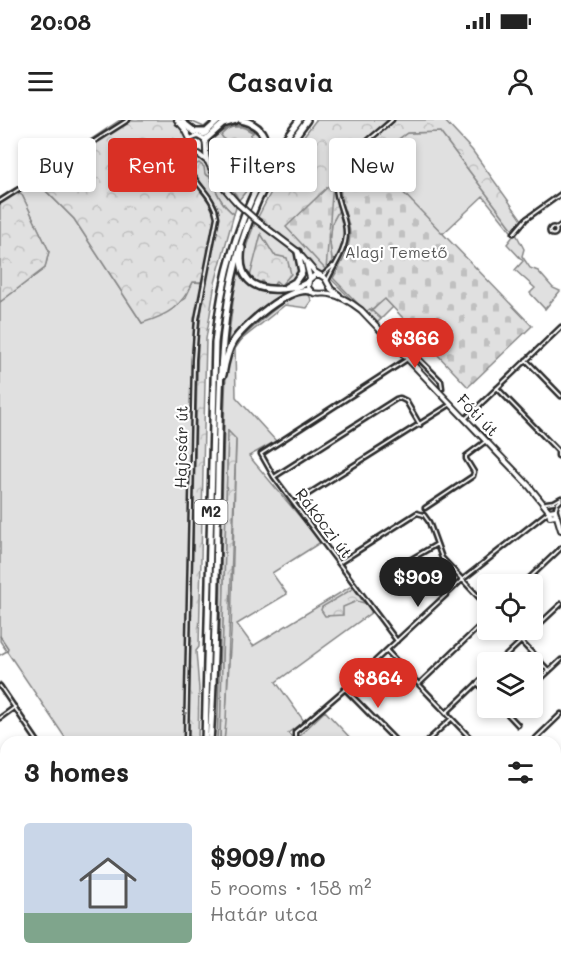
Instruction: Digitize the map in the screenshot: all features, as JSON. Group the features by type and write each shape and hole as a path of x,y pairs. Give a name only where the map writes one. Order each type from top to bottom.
{"highway":[{"path":"203,138 219,120"},
{"path":"203,138 223,124 236,120"},
{"path":"241,120 254,124 264,138"},
{"name":"M2","path":"286,138 299,120"},
{"name":"M2","path":"210,736 219,403 227,300 245,231 270,176 307,120"},
{"path":"178,121 195,132 206,132"},
{"name":"M2","path":"205,736 216,332 228,263 237,232 255,192"},
{"path":"245,231 241,257 246,276 251,282 261,288 281,289 300,286 309,280"},
{"path":"281,289 295,282 301,275 302,267 298,252"},
{"path":"219,403 227,355 238,336 253,321 287,295 303,290 310,291"}],"main road":[{"path":"178,121 192,138"},
{"path":"197,138 203,138 208,163"},
{"path":"197,154 205,150"},
{"path":"197,155 208,163 238,204 298,252 342,298"},
{"path":"305,259 310,291 316,295 324,293 342,298"},
{"path":"309,280 321,275"},
{"path":"324,293 328,283"},
{"name":"Fóti út","path":"342,298 361,310 544,502 560,528"}],"street":[{"path":"0,201 128,120"},
{"path":"328,283 343,251 346,233 337,198 338,176 349,159 392,120"},
{"name":"Hajcsár út","path":"186,736 195,336 217,217 213,204 197,182"},
{"path":"514,233 526,219 561,194"},
{"path":"556,229 561,225"},
{"path":"321,275 336,264"},
{"path":"465,419 561,327"},
{"path":"558,330 561,333"},
{"path":"403,343 441,381 442,388"},
{"path":"407,358 412,352"},
{"name":"Rákóczi út","path":"397,641 274,477 261,454 407,358"},
{"path":"526,360 561,396"},
{"path":"497,388 559,450 558,456 561,457"},
{"path":"274,477 396,399 400,398 406,402 420,425"},
{"path":"294,503 450,404"},
{"path":"425,508 473,476 474,472 466,456 486,441"},
{"path":"544,502 561,499"},
{"path":"296,736 295,732 387,651 462,580 538,520 552,512 561,499"},
{"path":"552,512 554,502"},
{"path":"339,563 417,513 424,514 442,558 477,596"},
{"path":"408,561 437,544"},
{"path":"534,574 561,548"},
{"path":"510,652 561,604"},
{"path":"419,684 477,629"},
{"path":"520,642 549,671"},
{"path":"387,651 468,736"},
{"path":"543,677 561,660"},
{"path":"446,713 477,683"},
{"path":"0,686 34,736"},
{"path":"345,689 391,736"},
{"path":"0,718 15,707"},
{"path":"538,736 561,714"},
{"path":"432,736 451,718"},
{"path":"512,718 518,725"}],"green space":[{"path":"120,120 174,120 189,138 108,138 108,192 197,192 197,185 216,213 202,282 193,282 184,298 173,309 142,323 74,219 47,192 96,192 96,138 93,138"},
{"path":"316,120 444,120 472,150 525,224 515,232 440,132 407,133 400,138 329,138 329,192 349,192 332,223 330,243 332,261 328,272 381,319 376,324 329,277 316,272 297,248 258,217 271,192 317,192 317,138 302,138"},
{"path":"242,125 258,134 259,138 214,138 230,126"},
{"path":"230,127 243,127 253,133 250,135 253,138 223,138 221,135"},
{"path":"440,132 515,232 524,249 522,256 530,268 538,271 553,288 560,291 545,309 530,293 535,288 515,270 523,261 507,244 514,235 483,196 433,243 373,310 384,298 393,307 381,319 328,272 332,261 330,243 332,223 349,192 416,192 416,138 400,138 407,133"},
{"path":"197,156 209,167 209,176 197,170"},
{"path":"199,163 209,176 209,192 217,192 222,202 234,214 215,283 206,339 199,647 196,651 199,689 198,736 188,736 198,336 219,214 213,200 197,177 197,164"},
{"path":"18,186 18,192 47,192 74,219 142,323 185,299 193,282 206,283 200,319 196,376 188,736 64,736 0,641 0,302 45,268 49,251 22,195 10,191"},
{"name":"Alagi Temető","path":"329,186 329,192 332,192 326,270 286,227"},
{"path":"10,191 22,195 49,251 45,268 0,302 0,198"},
{"path":"217,192 227,192 237,205 234,214 229,210"},
{"path":"234,192 245,192 239,200"},
{"name":"Alagi Temető","path":"341,192 403,192 532,326 468,387 385,299 366,312 333,278 342,263 350,235"},
{"path":"255,223 279,240 299,259 308,277 301,284 264,286 249,278 245,270 244,255"},
{"path":"261,234 274,255 287,258 291,274 281,285 276,281 273,287 266,287 262,281 258,284 250,277"},
{"path":"239,269 250,286 257,289 264,291 297,289 271,304 227,350 234,294"},
{"path":"297,293 308,293 312,301 307,308 285,305 241,340 235,348 236,397 276,441 249,456 321,542 272,573 287,594 237,624 253,646 353,585 372,612 276,682 304,721 288,733 291,736 224,736 231,633 236,440 228,431 220,736 212,736 224,374 235,343 272,308"},
{"path":"228,431 236,439 226,722 225,736 220,736"},
{"path":"354,588 364,603 357,601 343,607 343,615 325,616 321,610 322,607"},
{"path":"325,711 348,736 301,736"}],"waterway":[{"path":"188,120 204,127 212,120"},
{"path":"212,136 237,126 256,130"},
{"path":"260,134 261,138"},
{"path":"239,216 250,192"},
{"path":"227,367 231,356 243,338 284,302"},
{"path":"217,736 226,375"},
{"path":"0,636 8,648 0,655"},
{"path":"0,682 37,736"}]}
